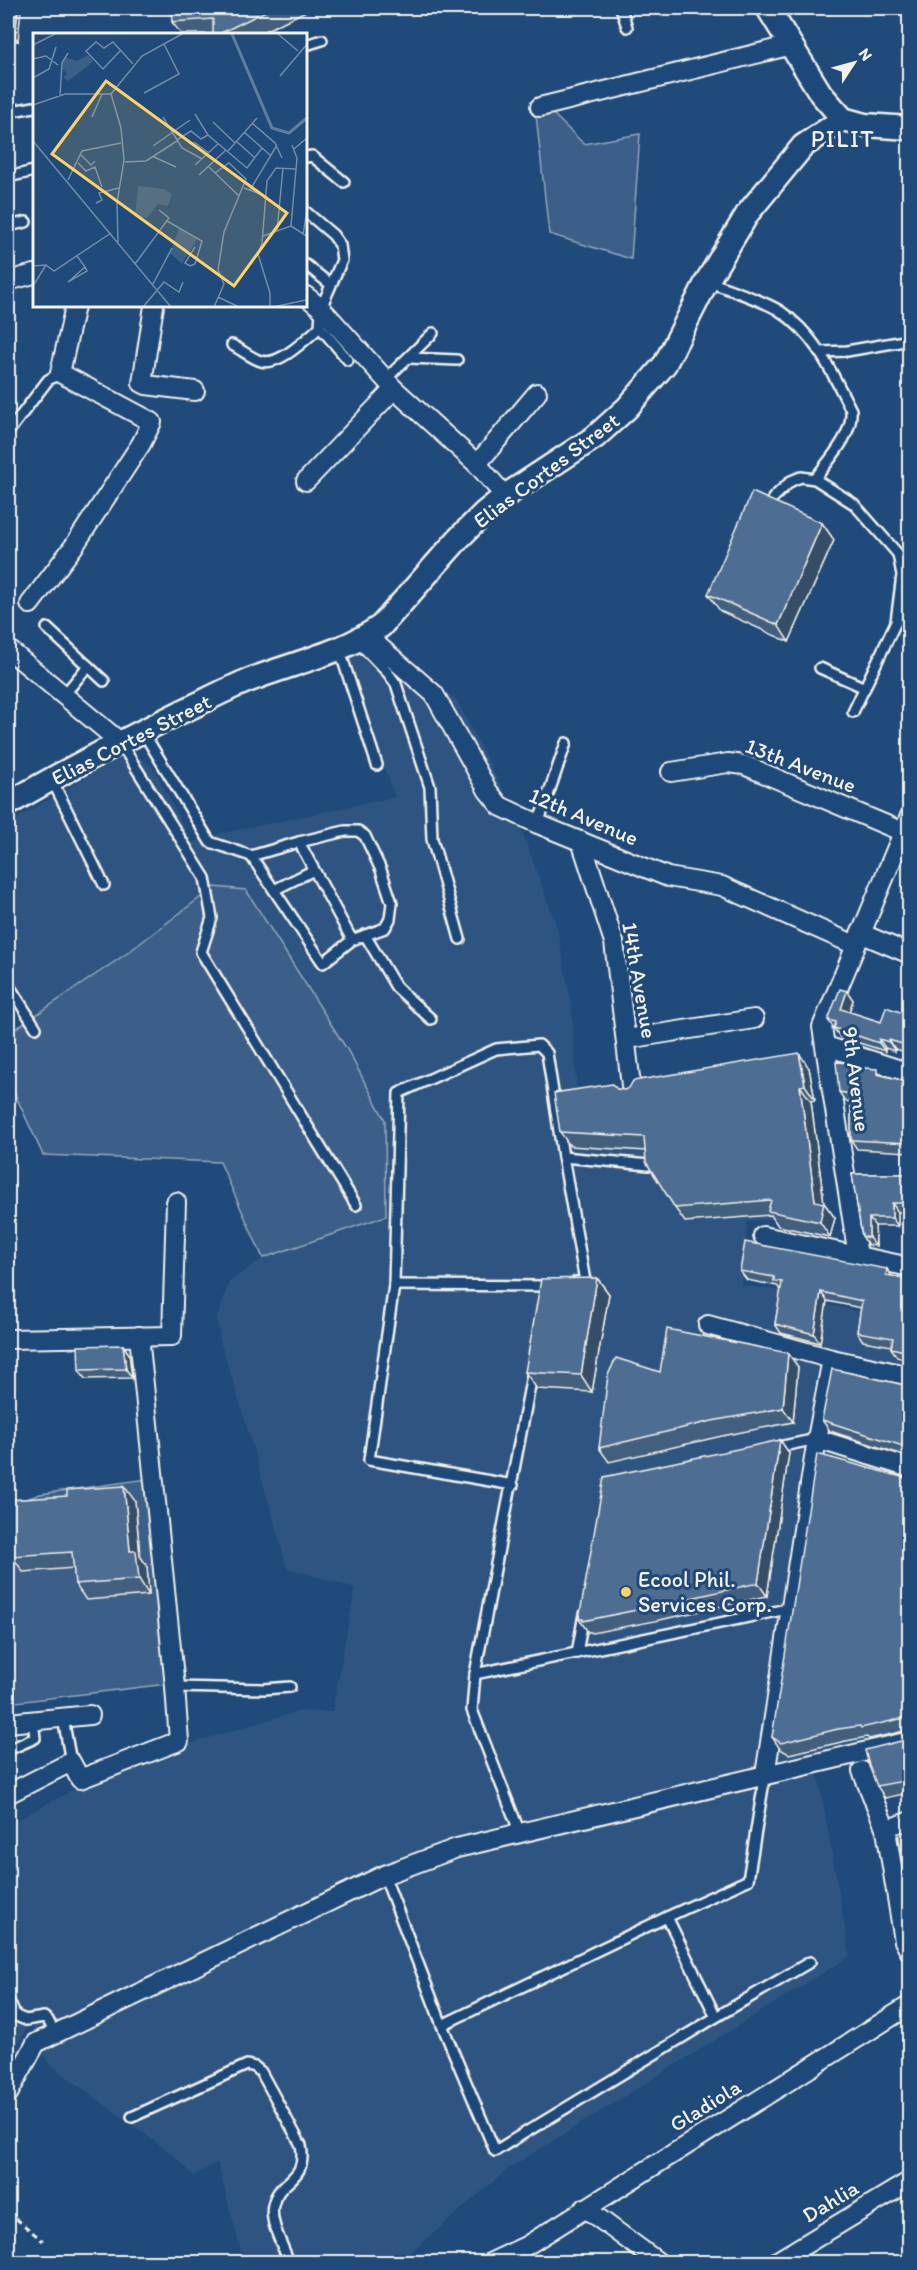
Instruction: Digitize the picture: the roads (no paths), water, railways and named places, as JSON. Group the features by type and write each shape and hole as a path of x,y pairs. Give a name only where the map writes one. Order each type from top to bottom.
{"street":[{"path":"768,8 821,94 843,119 865,125 909,128"},
{"path":"540,107 792,45"},
{"name":"Elias Cortes Street","path":"8,804 51,778 142,731 247,681 354,641 381,626 484,513 506,496 596,438 627,408 665,364 707,281 748,213 803,146 843,119"},
{"path":"8,281 33,274"},
{"path":"308,298 321,308 390,384 477,464 506,496"},
{"path":"30,604 74,546 141,444 152,422 60,373 75,308"},
{"path":"154,308 142,383 195,391"},
{"path":"306,481 390,384"},
{"path":"477,464 537,393"},
{"name":"12th Avenue","path":"354,641 375,645 434,694 497,804 538,824 668,877 722,886 857,939 909,954"},
{"path":"8,649 120,742"},
{"name":"13th Avenue","path":"671,772 728,763 744,765 907,827"},
{"name":"9th Avenue","path":"858,1256 822,1027 857,939 907,827"},
{"name":"14th Avenue","path":"580,841 614,942 632,1094"},
{"path":"627,1039 753,1019"},
{"path":"826,1046 909,1074"},
{"path":"8,1339 172,1336 176,1202"},
{"path":"763,1236 909,1267"},
{"path":"708,1325 832,1359 909,1376"},
{"path":"8,1794 71,1762 80,1779 179,1742 176,1687 139,1336"},
{"path":"765,1775 832,1359"},
{"path":"818,1439 909,1468"},
{"path":"8,1723 90,1715"},
{"path":"8,2094 33,2045 384,1875 457,1848 909,1741"},
{"path":"862,1771 886,1830 904,1941 909,1952"},
{"path":"886,1830 909,1821"},
{"name":"Gladiola","path":"492,2262 526,2246 909,2005"},
{"name":"Dahlia","path":"776,2262 909,2181"},
{"path":"585,2208 658,2262"}],"lane":[{"path":"621,8 627,27"},
{"path":"308,44 322,40"},
{"path":"8,114 12,111 33,107"},
{"path":"308,157 312,156 344,182"},
{"path":"8,177 33,171"},
{"path":"308,214 333,235 340,245 342,260 321,308 320,327 348,360"},
{"path":"8,226 26,222"},
{"path":"308,267 330,284"},
{"path":"707,281 778,309 800,327 821,352 851,410 852,421 848,431 815,479"},
{"path":"232,345 269,363 278,361 320,327"},
{"path":"390,384 409,358 434,333"},
{"path":"821,352 847,351 909,340"},
{"path":"409,358 457,360"},
{"path":"9,430 48,380 60,373"},
{"path":"773,498 791,481 801,477 815,479 854,504 898,554 902,575 896,622 853,712"},
{"path":"47,628 104,681"},
{"path":"354,641 377,765"},
{"path":"354,641 388,673 396,684 430,787 432,839 460,939"},
{"path":"64,695 88,666"},
{"path":"820,668 865,688"},
{"path":"142,731 210,842 251,856 345,831 357,831 365,836 371,845 392,903 390,919 385,928 352,940 323,963 251,856"},
{"path":"120,742 205,879 212,918 201,952 356,1205"},
{"path":"538,824 566,743"},
{"path":"51,778 104,885"},
{"path":"299,842 352,940"},
{"path":"274,890 314,870"},
{"path":"365,935 396,987 431,1019"},
{"path":"8,984 36,1028"},
{"path":"394,1285 557,1285 585,1281 562,1157 547,1053 539,1045 495,1049 399,1093 394,1285 369,1460 513,1485"},
{"path":"562,1157 649,1165"},
{"path":"546,1298 557,1285"},
{"path":"520,1833 472,1710 475,1674 536,1356"},
{"path":"759,1451 818,1439"},
{"path":"577,1653 586,1607"},
{"path":"475,1674 792,1608"},
{"path":"176,1687 264,1689 290,1687"},
{"path":"63,1718 71,1762"},
{"path":"8,1750 35,1738 33,1719"},
{"path":"442,2025 748,1881 765,1775"},
{"path":"384,1875 442,2025 495,2151 810,1962"},
{"path":"668,1917 716,2017"},
{"path":"8,2000 16,2016 26,2020 44,2017 55,2034"},
{"path":"132,2117 248,2065 261,2072 301,2145 304,2157 303,2167 276,2196 273,2205 272,2217 289,2262"}],"place":[{"name":"Ecool Phil. Services Corp.","path":"626,1592"}],"district":[{"name":"PILIT","path":"843,139"}]}
